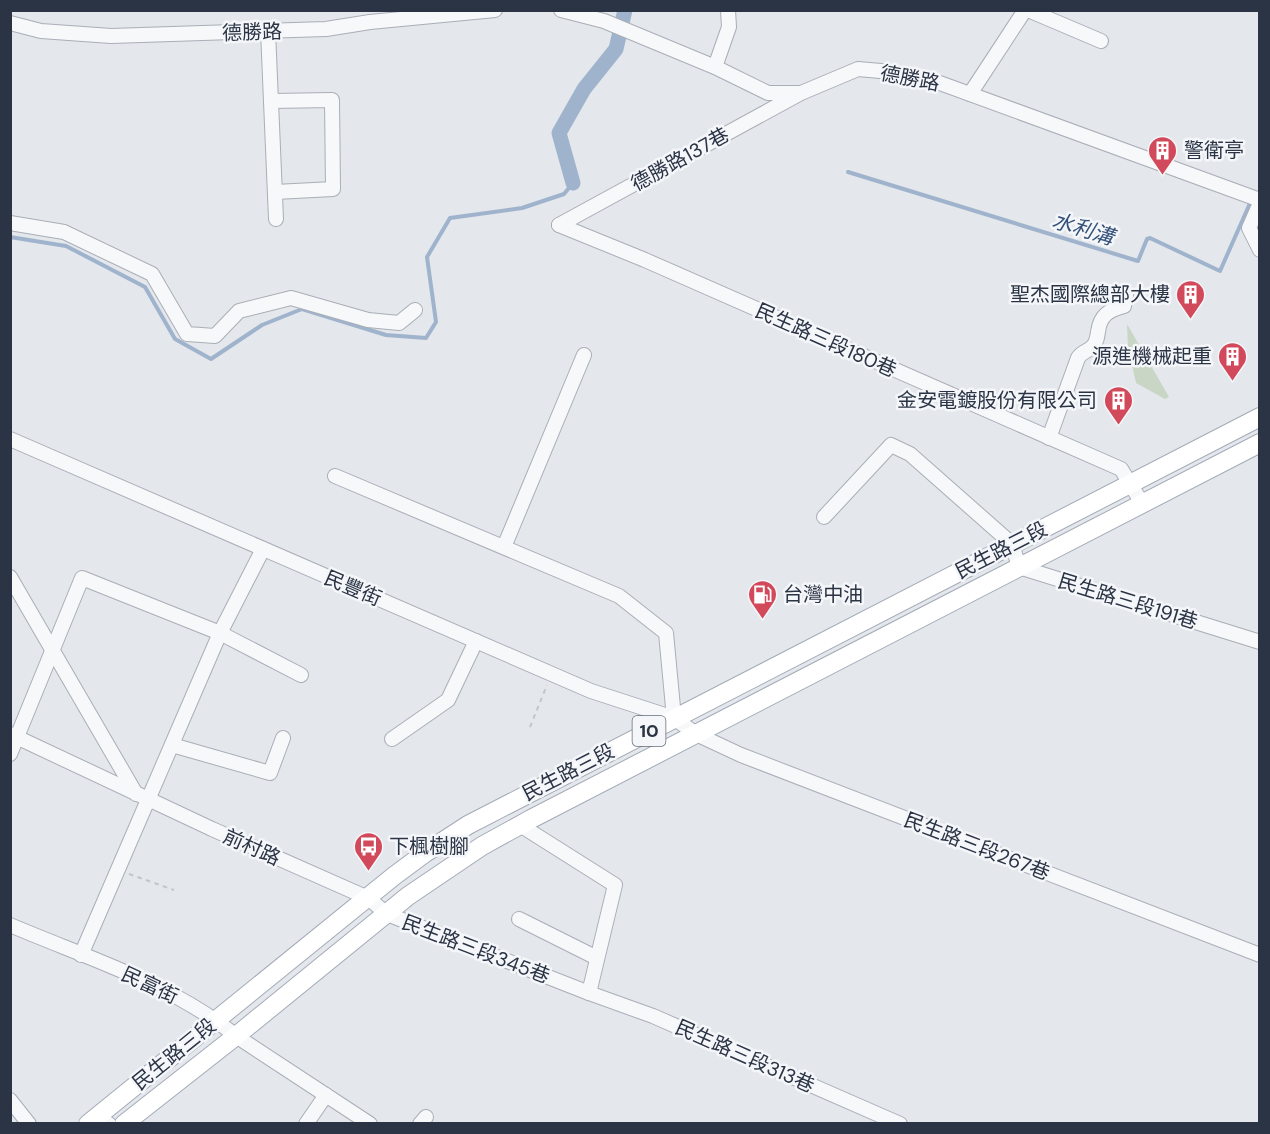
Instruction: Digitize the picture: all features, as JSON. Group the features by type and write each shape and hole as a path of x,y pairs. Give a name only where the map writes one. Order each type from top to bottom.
{"main road":[{"name":"民生路三段","path":"97,1122 217,1020 368,898 425,853 468,825 1260,417"},
{"name":"民生路三段","path":"124,1124 438,874 520,825 1260,443"}],"street":[{"name":"德勝路","path":"10,23 41,31 111,36 326,29 371,16 495,10"},
{"name":"德勝路","path":"561,10 604,21 714,67 768,93 801,93 858,69 892,72 937,81 1260,201"},
{"path":"714,67 729,27 728,10"},
{"path":"970,94 1026,10 1101,41"},
{"path":"268,31 276,219"},
{"name":"德勝路137巷","path":"559,225 801,93"},
{"path":"271,101 332,100 333,189 275,192"},
{"path":"1260,201 1249,228 1260,250"},
{"path":"10,223 64,232 152,274 187,334 215,336 239,311 291,298 368,320 399,323 415,310"},
{"name":"民生路三段180巷","path":"559,225 656,265 1121,469 1142,503"},
{"path":"1049,438 1080,353 1094,345 1098,338 1100,322 1105,314 1124,306 1126,295"},
{"path":"504,547 584,355"},
{"name":"民豐街","path":"10,440 591,691 674,718 696,734"},
{"path":"824,517 891,445 910,454 1012,544 1019,567"},
{"path":"335,476 619,596 666,633 674,718"},
{"path":"81,955 118,870 142,796 172,745 220,633 263,549"},
{"name":"民生路三段191巷","path":"1019,567 1260,642"},
{"path":"10,577 142,796"},
{"path":"10,754 14,736 82,578 220,633 301,675"},
{"path":"392,739 448,700 476,641"},
{"name":"民生路三段267巷","path":"696,734 741,755 1260,955"},
{"name":"前村路","path":"14,736 368,898"},
{"path":"172,745 270,773 283,738"},
{"path":"520,825 615,885 589,993"},
{"name":"民生路三段345巷","path":"368,898 387,914 589,993"},
{"path":"519,920 597,958"},
{"name":"民富街","path":"10,925 162,988 217,1020 236,1036 370,1124"},
{"name":"民生路三段313巷","path":"589,993 653,1016 900,1124"},
{"path":"306,1124 326,1095"},
{"path":"10,1100 29,1124"}],"path":[{"path":"530,727 552,674"},
{"path":"118,870 174,890"}],"green space":[{"path":"1127,324 1169,397 1165,399 1136,383 1128,347"}],"waterway":[{"path":"573,183 559,133 584,89 616,49 625,10"},
{"name":"水利溝","path":"848,172 1138,261 1147,239 1150,238 1220,271 1251,201"},
{"path":"10,237 66,246 145,287 175,339 211,359 262,325 302,309 386,335 426,338 436,322 427,257 450,218 522,208 564,194 573,183"}],"place":[{"name":"警衛亭","path":"1163,176"},
{"name":"聖杰國際總部大樓","path":"1191,320"},
{"name":"源進機械起重","path":"1233,382"},
{"name":"金安電鍍股份有限公司","path":"1118,426"},
{"name":"台灣中油","path":"762,620"},
{"name":"下楓樹腳","path":"368,872"}]}
